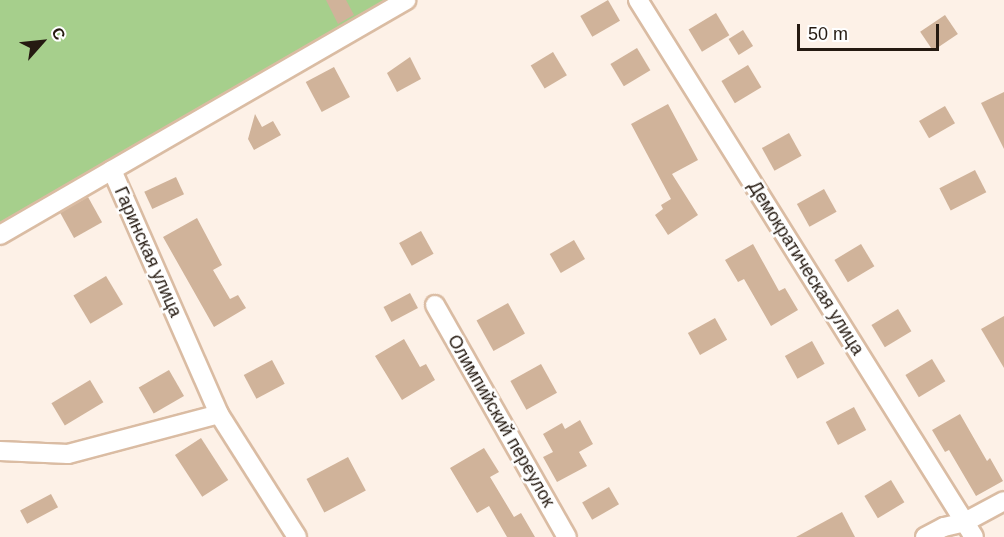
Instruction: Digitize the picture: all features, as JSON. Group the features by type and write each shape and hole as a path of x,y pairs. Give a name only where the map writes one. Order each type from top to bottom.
{"street":[{"name":"Гаринская улица","path":"297,537 219,414 112,170 407,0"},
{"name":"Демократическая улица","path":"638,0 969,530"},
{"path":"0,235 112,170"},
{"name":"Олимпийский переулок","path":"435,305 567,537"},
{"path":"0,451 68,453 219,414"},
{"path":"925,537 944,527 969,530 1004,501"}],"green space":[{"path":"0,0 388,0 0,225"}],"building":[{"path":"326,0 346,0 354,15 338,24"},
{"path":"608,0 620,21 592,37 580,16"},
{"path":"716,13 729,35 702,52 689,29"},
{"path":"945,15 958,34 933,51 920,32"},
{"path":"743,30 753,46 739,55 729,39"},
{"path":"637,48 650,70 624,86 610,64"},
{"path":"553,52 567,75 545,89 531,65"},
{"path":"410,57 421,79 397,92 387,73"},
{"path":"748,65 761,87 735,103 721,81"},
{"path":"334,67 350,97 322,112 306,82"},
{"path":"1004,92 1004,149 981,103"},
{"path":"668,104 698,160 672,174 698,215 668,235 655,215 663,209 661,205 671,199 631,124"},
{"path":"945,106 955,123 929,138 919,121"},
{"path":"255,114 262,127 273,121 281,135 254,150 248,139"},
{"path":"789,133 802,156 774,171 762,148"},
{"path":"975,170 986,192 951,210 939,188"},
{"path":"176,177 184,194 152,209 144,192"},
{"path":"824,189 837,212 809,227 797,204"},
{"path":"88,197 102,222 74,238 60,213"},
{"path":"197,218 222,265 213,270 230,299 238,295 246,308 214,327 163,237"},
{"path":"421,231 434,254 412,266 399,243"},
{"path":"574,240 585,259 561,273 550,254"},
{"path":"753,244 779,291 785,288 798,310 771,326 744,279 738,282 725,260"},
{"path":"861,244 874,266 848,282 834,260"},
{"path":"106,276 123,304 90,324 73,296"},
{"path":"410,293 418,308 391,322 384,307"},
{"path":"508,303 525,334 493,351 477,320"},
{"path":"898,309 911,331 885,347 871,325"},
{"path":"1004,316 1004,368 981,329"},
{"path":"715,318 727,340 700,355 688,333"},
{"path":"404,339 420,367 426,364 435,380 402,400 375,356"},
{"path":"812,341 825,364 797,379 785,356"},
{"path":"932,359 945,381 919,397 905,375"},
{"path":"272,360 285,384 256,399 244,375"},
{"path":"541,364 557,393 526,410 510,381"},
{"path":"169,370 184,396 154,413 139,388"},
{"path":"90,380 103,402 65,425 51,403"},
{"path":"854,407 866,430 838,445 826,422"},
{"path":"960,414 987,461 990,458 1003,481 976,496 949,450 945,452 932,430"},
{"path":"580,420 593,444 579,452 587,466 557,482 543,457 553,452 543,434 562,423 565,429"},
{"path":"201,438 228,480 202,497 175,455"},
{"path":"484,448 499,472 490,477 514,517 521,513 535,537 507,537 489,506 477,513 450,468"},
{"path":"348,457 366,491 324,513 307,479"},
{"path":"891,480 904,502 878,518 864,496"},
{"path":"609,487 619,504 592,520 582,502"},
{"path":"51,494 58,507 27,524 20,510"},
{"path":"842,512 855,537 796,537"}]}
